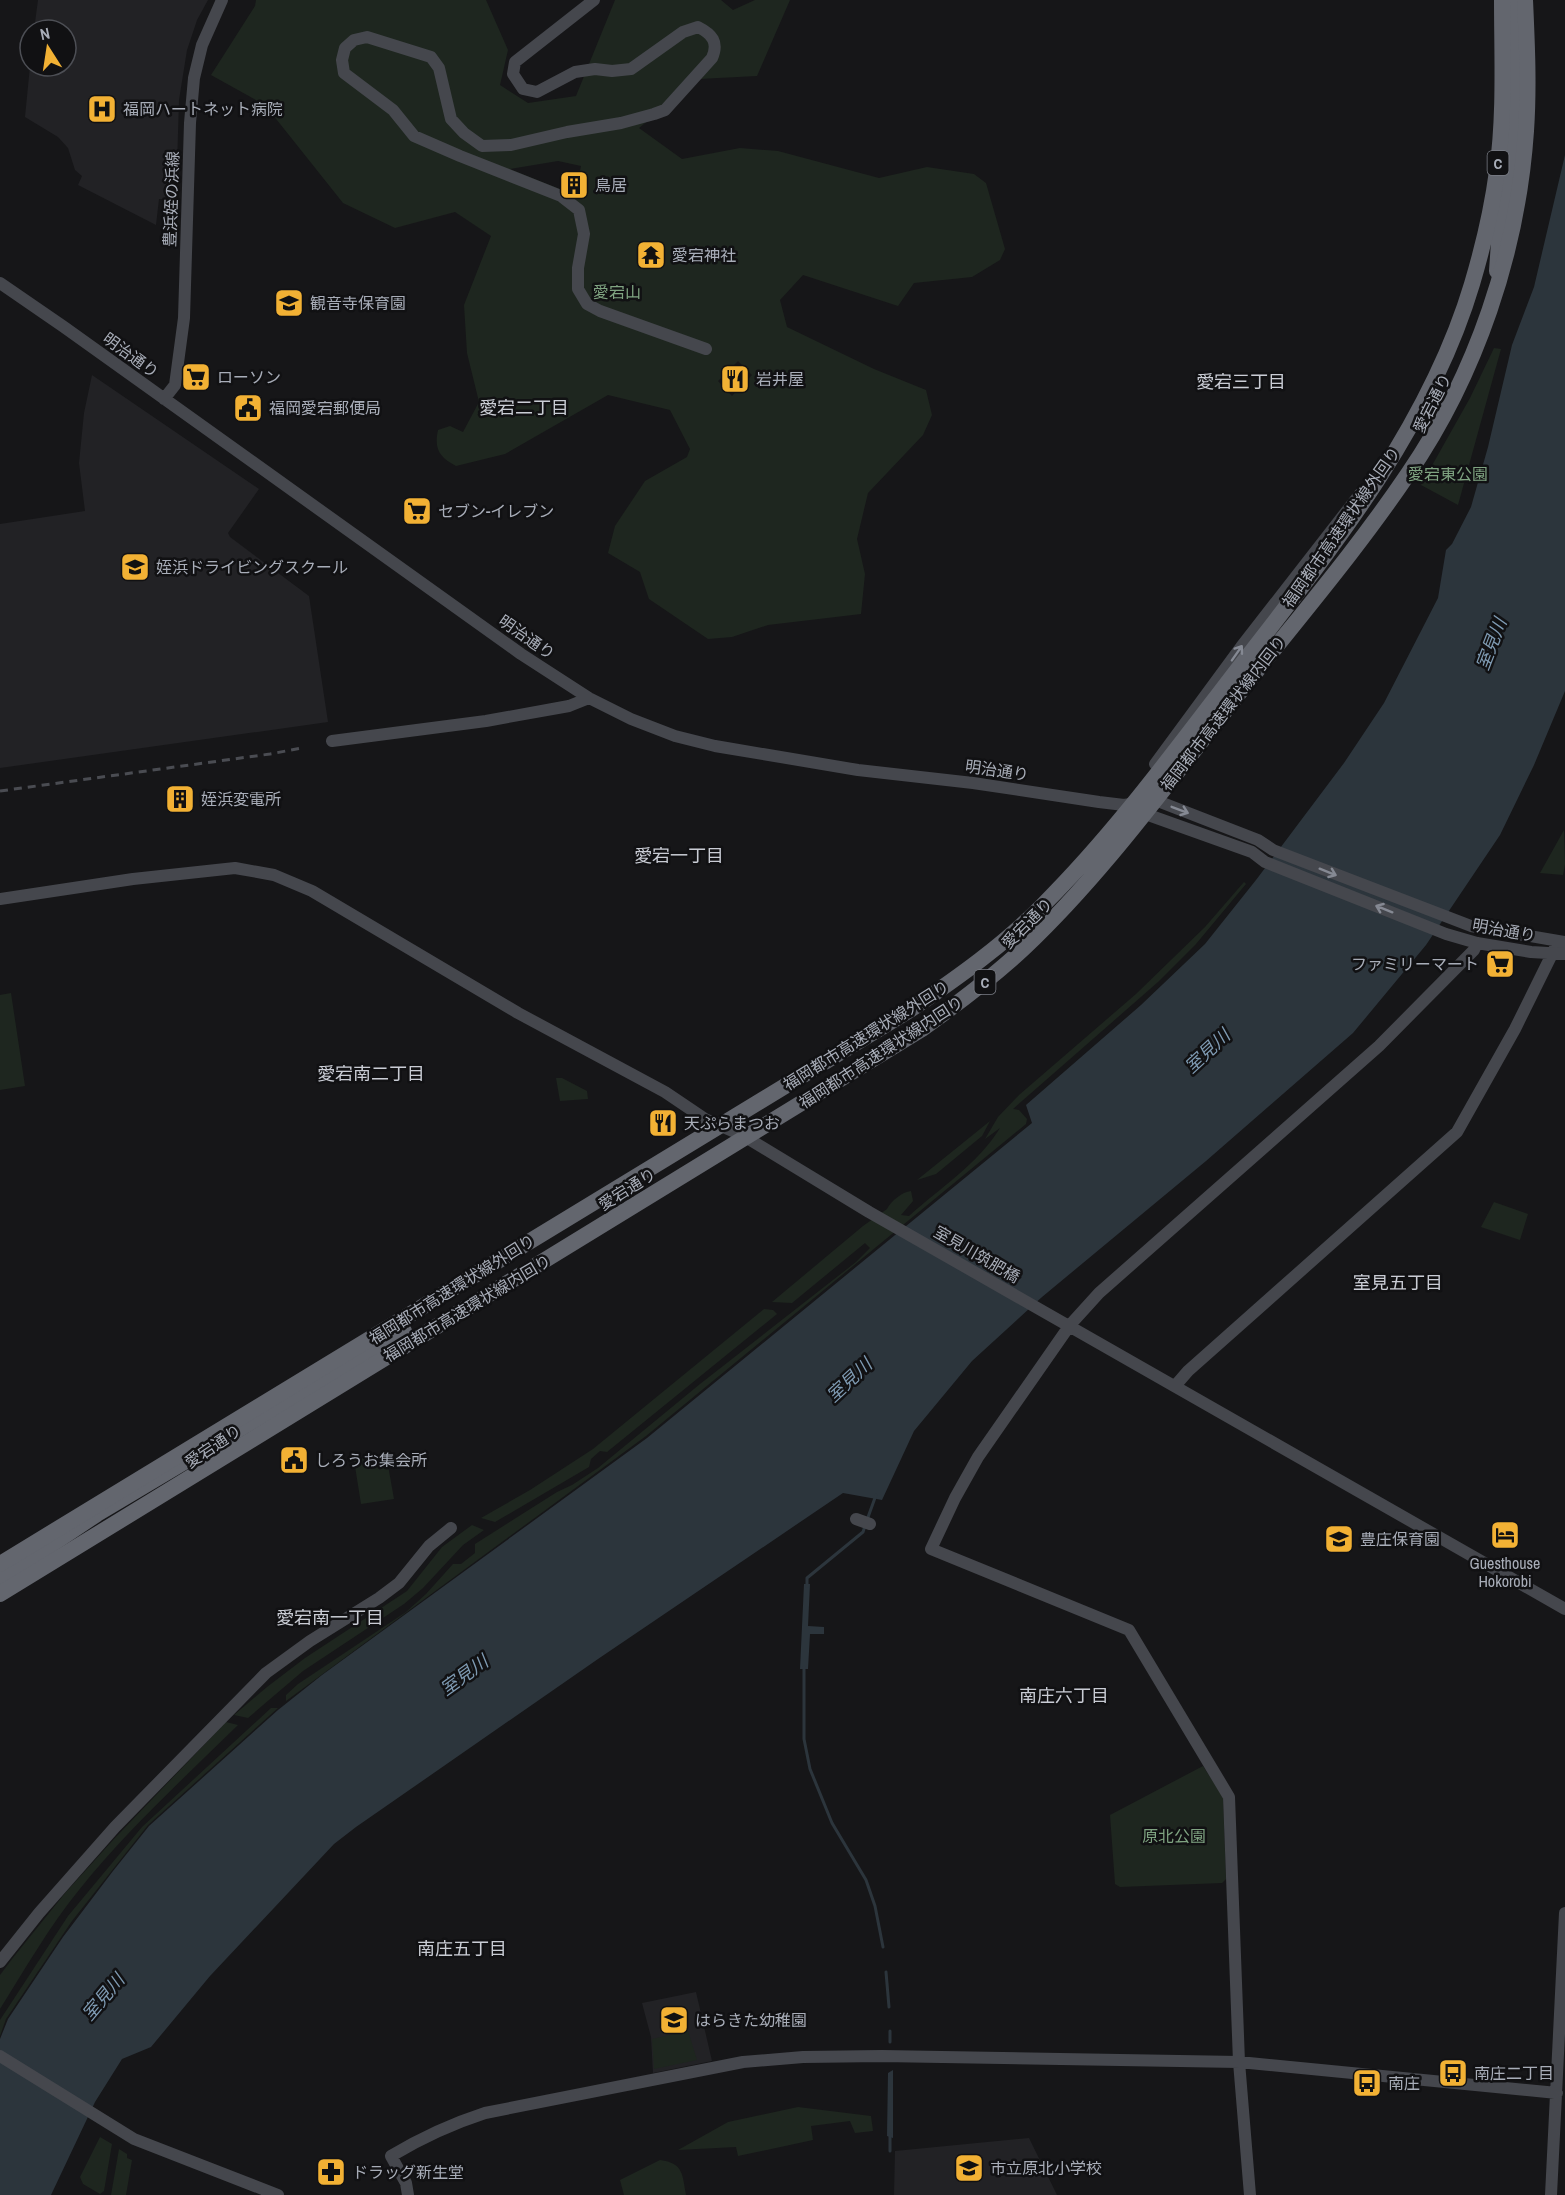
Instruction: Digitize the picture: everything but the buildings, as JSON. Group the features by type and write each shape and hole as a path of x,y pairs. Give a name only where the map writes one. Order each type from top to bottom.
{"highway":[{"name":"福岡都市高速環状線外回り","path":"2,1582 662,1160 910,1010 980,960 1043,906 1106,837 1295,595 1362,502 1419,412 1442,366 1460,321 1486,234 1498,170 1503,0"},
{"name":"C","path":"1496,286 1500,228 1511,168 1514,134 1518,0"},
{"name":"福岡都市高速環状線内回り","path":"2,1582 922,1029 992,976 1054,919 1120,843 1368,529 1408,474 1460,382 1483,327 1503,264 1517,204 1528,102 1526,0"}],"street":[{"name":"豊浜姪の浜線","path":"164,399 175,385 184,318 193,88 198,58 222,0"},
{"path":"594,0 515,62 513,74 523,89 537,92 575,72 595,69 612,71 632,69 683,32 698,27 709,32 715,42 716,49 712,58 665,110 644,119 567,132 512,145 482,146 464,133 451,119 439,68 431,57 367,37 354,39 345,48 342,60 344,74 393,110 414,135 561,196 579,210 584,234 578,268 578,289 587,304 706,349"},
{"name":"愛宕通り","path":"2,1582 115,1490 243,1418 915,1008 990,954 1063,881 1124,805 1247,639 1381,467 1410,423 1435,378 1456,332 1475,279 1497,174 1502,140 1503,0"},
{"name":"愛宕通り","path":"2,1582 51,1568 158,1503 254,1438 926,1026 981,987 1054,922 1142,813 1267,666 1371,535 1434,437 1459,388 1480,338 1513,226 1526,141 1528,82 1526,0"},
{"name":"明治通り","path":"0,283 495,636 589,698 642,723 675,736 715,746 858,770 973,783 1124,805 1252,852 1265,862 1439,931 1477,943 1559,954"},
{"path":"332,741 486,721 569,706 589,698"},
{"name":"明治通り","path":"1124,805 1155,800 1258,840 1274,850 1451,919 1491,930 1562,942"},
{"name":"室見川筑肥橋","path":"0,899 133,879 235,868 274,875 312,891 518,1013 664,1092 705,1119 744,1136 877,1216 1565,1609"},
{"path":"1174,1386 1188,1371 1457,1132 1559,954 1562,942"},
{"path":"1250,2195 1239,2062 1229,1797 1129,1630 931,1549 955,1498 978,1457 1065,1323 1379,1046 1474,950 1477,943"},
{"path":"856,1520 870,1524"},
{"path":"0,1962 39,1913 115,1827 266,1673 310,1641 399,1583 429,1546 451,1528"},
{"path":"1551,2195 1565,1913"},
{"path":"0,2056 134,2139 278,2195"},
{"path":"408,2195 406,2183 391,2157 418,2140 458,2122 485,2113 742,2062 803,2057 882,2056 1239,2062 1557,2093"}],"shaded area":[{"name":"福岡ハートネット病院","path":"38,0 208,0 197,20 187,50 179,100 176,200 159,199 156,225 78,185 82,176 75,170 68,148 58,137 25,117 29,78 78,78 78,18 36,18"},
{"name":"姪浜ドライビングスクール","path":"92,375 259,489 228,533 230,537 309,596 328,722 0,768 0,524 85,511 79,463 84,413"},
{"name":"はらきた幼稚園","path":"696,1992 712,2061 653,2073 651,2037 642,2003"},
{"name":"市立原北小学校","path":"1029,2138 1057,2195 894,2195 895,2151"}],"green space":[{"name":"愛宕山","path":"256,0 486,0 508,50 500,85 528,103 576,96 615,0 721,0 733,10 755,0 790,0 757,76 699,79 639,128 682,159 740,148 778,151 879,178 927,167 974,174 986,183 1005,249 1000,260 972,277 914,283 898,306 803,275 780,300 787,327 874,369 926,390 932,415 923,435 868,493 857,539 865,574 861,614 768,625 732,637 708,639 649,599 640,572 608,553 615,526 645,481 687,457 690,449 670,410 608,395 505,454 456,466 442,456 437,447 438,430 450,426 463,432 479,402 467,353 464,305 491,236 455,212 395,228 343,203 265,105 211,75 255,6","holes":["558,161 581,166 575,195 510,169","738,361 752,375 732,396 718,381"]},
{"name":"愛宕東公園","path":"1494,348 1501,349 1458,505 1421,485 1470,398"},
{"path":"1564,830 1563,875 1540,873"},
{"path":"1244,882 1246,884 1196,944 1158,982 1013,1109 1019,1110 1027,1119 1026,1124 646,1436 286,1701 286,1695 298,1684 406,1612 453,1564 461,1564 475,1553 475,1544 598,1468 700,1384 856,1262 870,1248 865,1243 792,1303 772,1302 863,1226 887,1209 897,1197 911,1191 913,1201 901,1215 909,1216 958,1175 991,1141 1000,1128 985,1139 998,1117 1019,1095 1136,994 1205,927"},
{"path":"11,993 25,1086 0,1090 0,995"},
{"path":"556,1078 562,1078 587,1091 588,1099 560,1101"},
{"path":"990,1121 982,1136 936,1174 917,1180"},
{"path":"1494,1202 1528,1214 1520,1240 1481,1227"},
{"path":"764,1309 773,1310 777,1314 607,1452 600,1451 591,1459 589,1467 495,1522 481,1518 530,1490 593,1449"},
{"path":"386,1454 394,1499 361,1504 354,1460"},
{"path":"472,1525 484,1530 463,1545 423,1588 404,1604 303,1671 248,1718 234,1715 305,1658 407,1591 442,1547"},
{"path":"271,1708 278,1708 148,1825 72,1921 6,2019 0,2036 0,2020 68,1916 142,1827"},
{"path":"226,1722 238,1725 156,1805 97,1868 38,1948 0,2009 0,1975 12,1959 66,1892"},
{"name":"原北公園","path":"1203,1766 1223,1797 1226,1879 1222,1883 1120,1887 1115,1884 1110,1815"},
{"path":"688,2031 697,2060 654,2069 652,2039"},
{"path":"798,2107 871,2116 873,2131 855,2133 850,2121 811,2126 813,2140 738,2156 736,2147 678,2150 728,2122"},
{"path":"100,2137 112,2144 104,2191 100,2194 83,2184 80,2177"},
{"path":"119,2149 132,2160 126,2195 111,2195"},
{"path":"660,2160 678,2167 686,2195 624,2195 620,2180"}],"water":[{"name":"室見川","path":"1565,155 1565,691 1534,765 1500,835 1426,945 1353,1033 1206,1161 1042,1297 972,1361 914,1431 882,1500 843,1493 598,1659 334,1844 210,1976 151,2047 122,2059 95,2102 51,2195 0,2195 0,2039 8,2019 63,1937 149,1826 278,1710 322,1675 647,1438 1032,1123 1026,1105 1141,1005 1205,944 1256,880 1344,763 1384,703 1438,598 1446,550 1452,544 1471,507 1512,345 1534,287"},
{"path":"804,1584 810,1584 808,1626 824,1627 824,1634 810,1634 808,1669 800,1669"},
{"path":"893,2070 893,2138 887,2136 888,2073"}],"waterway":[{"path":"867,1520 876,1495"},
{"path":"807,1586 807,1578 863,1532 865,1526"},
{"path":"804,1667 804,1739 810,1769 832,1823 866,1880 875,1906 883,1947"},
{"path":"886,1972 889,2007"},
{"path":"890,2031 890,2042"},
{"path":"890,2134 890,2151"}],"railway":[{"path":"0,791 302,748"}],"place":[{"name":"福岡ハートネット病院","path":"102,109"},
{"name":"鳥居","path":"574,185"},
{"name":"愛宕神社","path":"651,255"},
{"name":"観音寺保育園","path":"289,303"},
{"name":"ローソン","path":"196,377"},
{"name":"岩井屋","path":"735,379"},
{"name":"福岡愛宕郵便局","path":"248,408"},
{"name":"セブン-イレブン","path":"417,511"},
{"name":"姪浜ドライビングスクール","path":"135,567"},
{"name":"姪浜変電所","path":"180,799"},
{"name":"ファミリーマート","path":"1500,964"},
{"name":"天ぷらまつお","path":"663,1123"},
{"name":"しろうお集会所","path":"294,1460"},
{"name":"Guesthouse Hokorobi","path":"1505,1535"},
{"name":"豊庄保育園","path":"1339,1539"},
{"name":"はらきた幼稚園","path":"674,2020"},
{"name":"南庄二丁目","path":"1453,2073"},
{"name":"南庄","path":"1367,2083"},
{"name":"市立原北小学校","path":"969,2168"},
{"name":"ドラッグ新生堂","path":"331,2172"}],"district":[{"name":"愛宕三丁目","path":"1241,381"},
{"name":"愛宕二丁目","path":"524,407"},
{"name":"愛宕一丁目","path":"679,855"},
{"name":"愛宕南二丁目","path":"371,1073"},
{"name":"室見五丁目","path":"1398,1282"},
{"name":"愛宕南一丁目","path":"330,1617"},
{"name":"南庄六丁目","path":"1064,1695"},
{"name":"南庄五丁目","path":"462,1948"}]}
